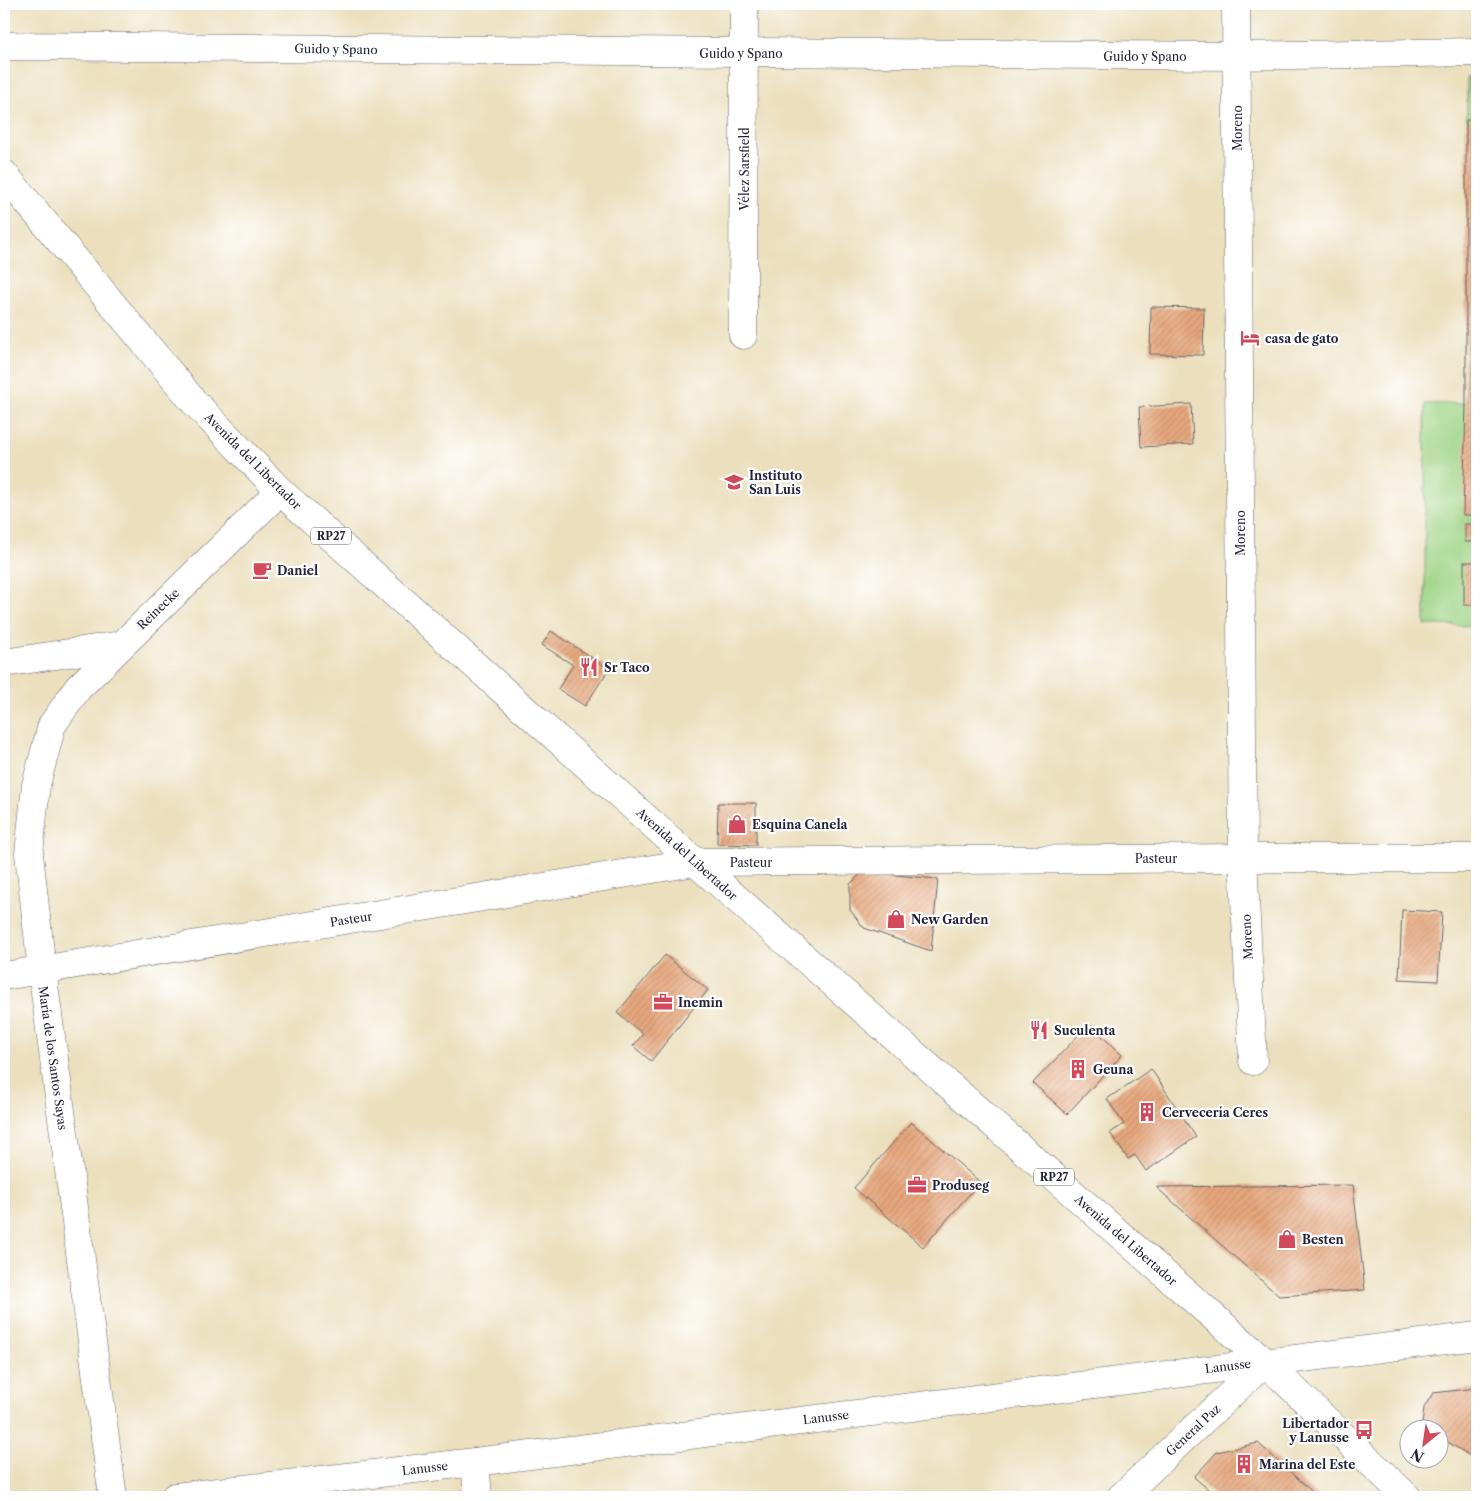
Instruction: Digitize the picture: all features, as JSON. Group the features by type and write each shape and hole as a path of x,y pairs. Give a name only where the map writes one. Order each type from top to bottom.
{"street":[{"name":"Vélez Sarsfield","path":"743,335 744,4"},
{"name":"Moreno","path":"1236,4 1243,858 1253,1061"},
{"name":"Guido y Spano","path":"4,46 1236,56 1477,52"},
{"name":"Avenida del Libertador","path":"4,174 194,402 280,491 695,862 1265,1362 1407,1497"},
{"name":"Reinecke","path":"120,645 280,491"},
{"path":"4,662 120,645"},
{"name":"María de los Santos Sayas","path":"112,1497 42,970 29,854 36,785 52,725 78,688 120,645"},
{"name":"Pasteur","path":"4,976 695,862 1477,858"},
{"name":"Lanusse","path":"175,1497 475,1462 1477,1336"},
{"name":"General Paz","path":"1121,1497 1265,1362"},
{"path":"475,1462 478,1497"}],"green space":[{"path":"1467,78 1477,78 1477,626 1425,625 1425,404 1466,403"}],"building":[{"path":"1466,120 1477,120 1477,515 1463,515 1466,403"},
{"path":"1151,307 1204,308 1203,355 1150,354"},
{"path":"1191,404 1193,444 1141,447 1139,407"},
{"path":"1465,524 1477,524 1477,542 1465,542"},
{"path":"1464,562 1477,562 1477,605 1464,605"},
{"name":"Sr Taco","path":"551,631 609,669 585,706 558,689 573,665 542,645"},
{"name":"Esquina Canela","path":"718,803 756,803 756,845 717,844"},
{"name":"New Garden","path":"863,872 938,879 931,951 864,928 850,910 850,884"},
{"path":"1402,910 1442,912 1438,981 1399,979"},
{"name":"Inemin","path":"665,955 708,990 651,1061 633,1046 643,1034 617,1013"},
{"name":"Geuna","path":"1089,1024 1122,1055 1067,1114 1033,1083"},
{"name":"Cervecería Ceres","path":"1151,1069 1196,1137 1146,1171 1135,1155 1128,1159 1110,1133 1124,1124 1107,1099"},
{"name":"Produseg","path":"911,1122 980,1182 923,1247 854,1188"},
{"name":"Besten","path":"1353,1185 1365,1290 1279,1296 1156,1187"},
{"path":"1477,1388 1477,1460 1448,1442 1448,1418 1423,1418 1424,1408 1433,1393"},
{"name":"Marina del Este","path":"1258,1443 1318,1497 1217,1497 1194,1477 1217,1452"}],"place":[{"name":"casa de gato","path":"1250,338"},
{"name":"Instituto San Luis","path":"734,482"},
{"name":"Daniel","path":"262,570"},
{"name":"Sr Taco","path":"589,667"},
{"name":"Esquina Canela","path":"737,824"},
{"name":"New Garden","path":"896,919"},
{"name":"Inemin","path":"663,1002"},
{"name":"Suculenta","path":"1039,1030"},
{"name":"Geuna","path":"1078,1069"},
{"name":"Cervecería Ceres","path":"1147,1112"},
{"name":"Produseg","path":"917,1185"},
{"name":"Besten","path":"1287,1239"},
{"name":"Libertador y Lanusse","path":"1364,1430"},
{"name":"Marina del Este","path":"1244,1464"}]}
